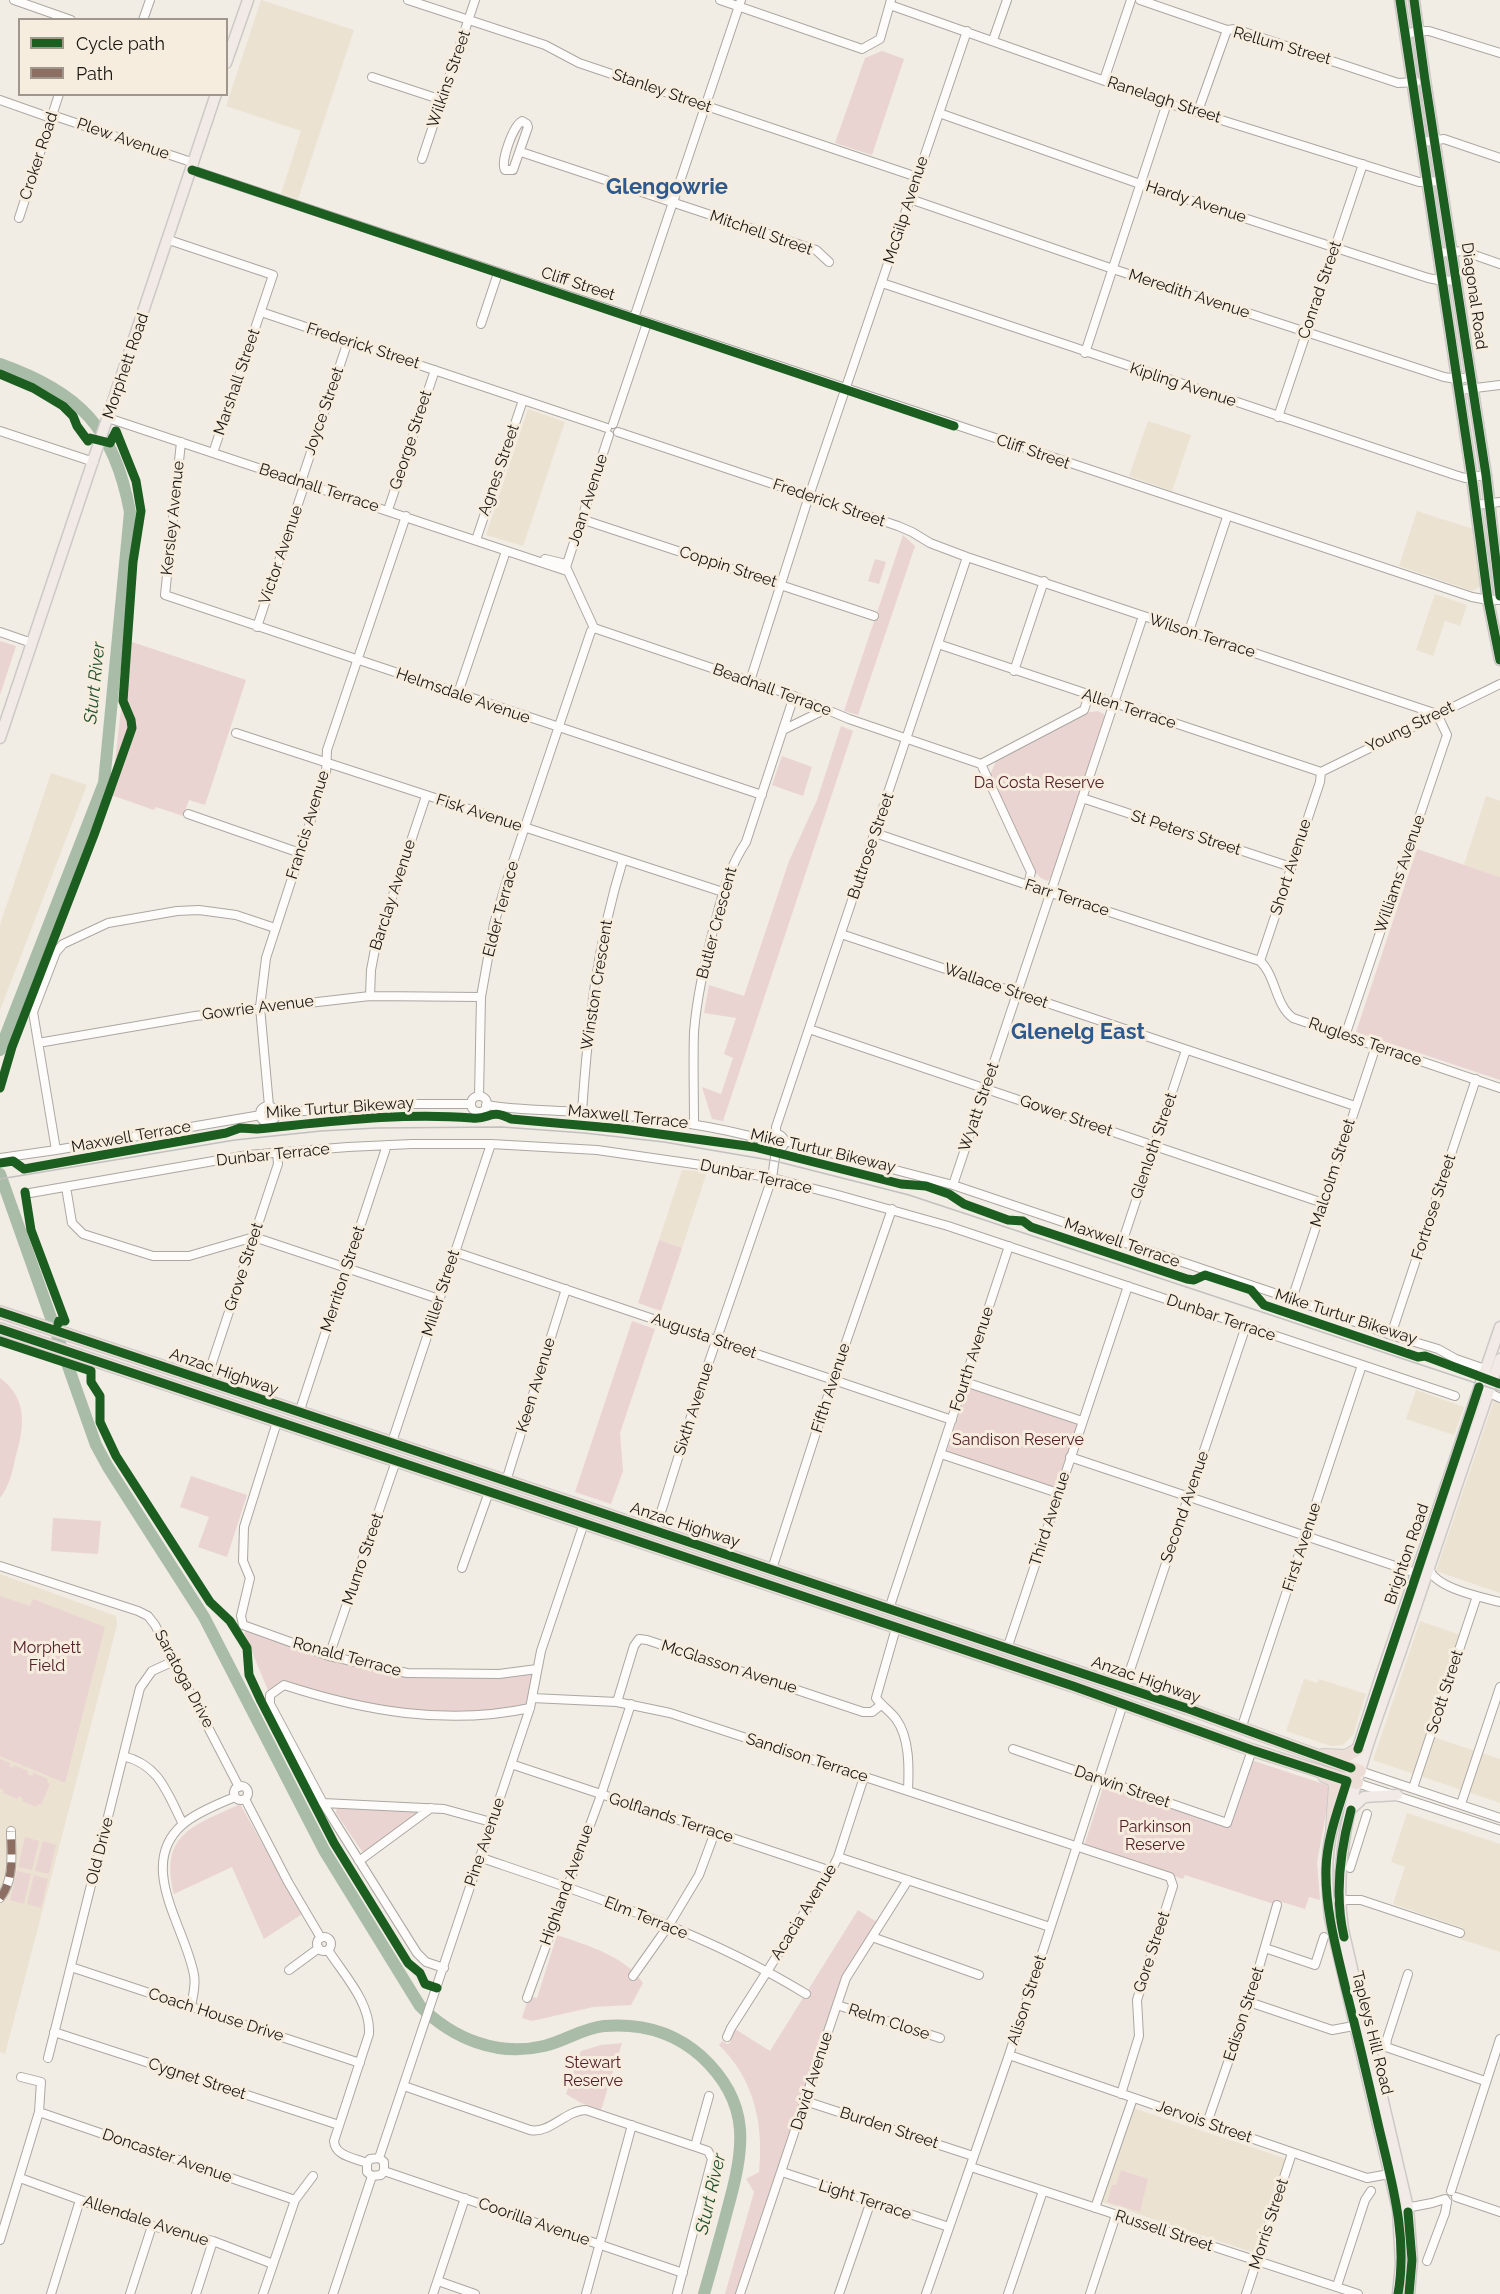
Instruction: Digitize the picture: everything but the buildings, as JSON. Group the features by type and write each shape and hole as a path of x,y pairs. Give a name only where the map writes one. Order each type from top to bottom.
{"highway":[{"name":"Anzac Highway","path":"0,1312 1189,1709 1310,1755 1354,1776"},
{"name":"Anzac Highway","path":"0,1329 1073,1686 1314,1771 1354,1776"},
{"path":"191,1377 194,1394"},
{"path":"206,1382 208,1393 225,1399 237,1408"},
{"path":"436,1457 441,1461 439,1475"},
{"path":"452,1462 449,1470 459,1482"},
{"path":"822,1603 833,1590"},
{"path":"833,1590 835,1602 843,1610"},
{"path":"1054,1681 1059,1675 1058,1666"},
{"path":"1071,1670 1067,1680 1073,1686"},
{"path":"1173,1721 1178,1714 1175,1705"},
{"path":"1189,1709 1186,1713 1186,1720 1195,1728"},
{"path":"1310,1755 1346,1755 1358,1749"},
{"path":"1314,1771 1333,1780 1335,1786 1332,1828"}],"main road":[{"path":"228,57 248,0"},
{"name":"Diagonal Road","path":"1400,0 1476,505 1488,600 1500,660"},
{"name":"Diagonal Road","path":"1414,0 1486,475 1495,503 1500,598"},
{"name":"Morphett Road","path":"0,738 169,240 215,96"},
{"name":"Brighton Road","path":"1354,1776 1358,1749 1416,1573 1489,1390 1485,1369 1500,1327"},
{"name":"Brighton Road","path":"1354,1776 1500,1359"},
{"path":"1416,1573 1429,1566"},
{"name":"Tapleys Hill Road","path":"1354,1776 1351,1810 1334,1900 1334,1937 1360,2025 1403,2209 1412,2260 1409,2294"},
{"name":"Tapleys Hill Road","path":"1334,1900 1326,1870 1332,1828 1354,1776"},
{"path":"1351,1810 1364,1797 1397,1796"},
{"name":"Tapleys Hill Road","path":"1398,2294 1403,2209"}],"street":[{"path":"14,0 65,18"},
{"path":"144,18 150,0"},
{"name":"Stanley Street","path":"408,0 545,45 579,63 917,177"},
{"name":"Wilkins Street","path":"422,159 475,0"},
{"path":"720,0 740,3 862,49 880,39 891,2"},
{"path":"993,40 1007,0"},
{"path":"1104,80 1131,0"},
{"name":"Rellum Street","path":"1140,0 1227,30 1235,29 1398,83 1425,80"},
{"name":"Ranelagh Street","path":"891,2 1167,103 1419,182 1441,181"},
{"path":"634,318 740,3"},
{"path":"1198,111 1227,30"},
{"name":"McGilp Avenue","path":"750,681 809,496 967,31"},
{"path":"1406,34 1429,31 1499,50"},
{"path":"372,77 442,100"},
{"name":"Croker Road","path":"19,218 58,96"},
{"name":"Plew Avenue","path":"0,100 193,166"},
{"path":"1084,353 1167,103"},
{"name":"Hardy Avenue","path":"939,113 1140,184 1335,248 1443,281 1456,280"},
{"path":"522,122 528,127 521,152 513,170 503,169 514,128 522,122"},
{"path":"1422,142 1444,139 1500,158"},
{"name":"Mitchell Street","path":"521,152 816,250 829,261"},
{"name":"Conrad Street","path":"1278,417 1363,164"},
{"name":"Cliff Street","path":"193,166 498,273 1227,517 1468,596 1488,600 1500,598"},
{"name":"Meredith Avenue","path":"910,199 1113,269 1444,377 1458,385 1472,382 1500,385"},
{"path":"169,240 273,275 261,312"},
{"path":"1438,254 1462,251 1500,264"},
{"path":"481,324 498,273"},
{"name":"Kipling Avenue","path":"882,284 1455,475 1472,478 1486,475"},
{"name":"Frederick Street","path":"261,312 610,429 616,435 618,432 898,526 930,543 967,557"},
{"name":"Marshall Street","path":"213,453 261,312"},
{"name":"Joan Avenue","path":"567,568 610,429 647,323"},
{"name":"Joyce Street","path":"303,482 348,341"},
{"name":"George Street","path":"388,510 435,370"},
{"name":"Agnes Street","path":"476,540 523,400"},
{"name":"Beadnall Terrace","path":"107,422 181,442 506,551 567,568"},
{"path":"0,431 94,462"},
{"name":"Kersley Avenue","path":"165,595 181,442"},
{"name":"Victor Avenue","path":"257,627 303,482"},
{"path":"1476,505 1495,503"},
{"name":"Francis Avenue","path":"269,1106 260,1008 266,958 326,774 327,750 406,516"},
{"path":"1189,632 1227,517"},
{"name":"Coppin Street","path":"581,519 874,616"},
{"path":"458,693 506,551"},
{"name":"Wilson Terrace","path":"967,557 1437,714"},
{"name":"Buttrose Street","path":"776,1134 776,1127 967,557"},
{"path":"567,568 594,628"},
{"path":"1014,671 1044,581"},
{"path":"1468,596 1481,594 1486,586"},
{"name":"Helmsdale Avenue","path":"165,595 762,795"},
{"name":"Wyatt Street","path":"953,1185 1143,616"},
{"name":"Beadnall Terrace","path":"594,628 794,696 824,710 906,738"},
{"name":"Elder Terrace","path":"479,1096 481,997 494,924 524,828 591,631 594,628"},
{"path":"0,632 32,643"},
{"name":"Allen Terrace","path":"938,644 1321,772"},
{"name":"Young Street","path":"1321,772 1500,684"},
{"path":"981,764 1084,710 1089,695"},
{"name":"Butler Crescent","path":"694,1124 694,1032 706,958 723,892 735,859 746,842 794,696"},
{"path":"783,730 824,710"},
{"name":"Williams Avenue","path":"1345,1036 1447,735 1437,714"},
{"name":"Fisk Avenue","path":"236,733 723,892"},
{"path":"906,738 981,764 1031,872 1028,885"},
{"name":"Short Avenue","path":"1260,961 1320,782 1321,772"},
{"name":"Barclay Avenue","path":"370,996 375,949 426,796"},
{"name":"St Peters Street","path":"1082,798 1291,867"},
{"path":"188,814 300,853"},
{"name":"Farr Terrace","path":"875,832 1051,893 1260,961"},
{"name":"Winston Crescent","path":"582,1112 589,1020 595,977 611,898 623,860"},
{"path":"56,1150 33,1012 56,952 63,944 98,926 177,911 199,910 236,915 275,928"},
{"name":"Wallace Street","path":"841,934 1355,1106"},
{"name":"Rugless Terrace","path":"1260,961 1268,971 1289,1015 1500,1088"},
{"name":"Gowrie Avenue","path":"38,1043 195,1016 370,996 481,997"},
{"name":"Gower Street","path":"809,1029 1323,1203"},
{"name":"Malcolm Street","path":"1292,1299 1376,1046"},
{"name":"Glenloth Street","path":"1122,1243 1186,1050"},
{"name":"Fortrose Street","path":"1391,1335 1476,1079"},
{"path":"479,1096 485,1100 486,1105 483,1111 477,1112 471,1104 473,1099 479,1096"},
{"path":"276,1113 402,1104 471,1104"},
{"name":"Maxwell Terrace","path":"486,1105 694,1124 768,1140"},
{"path":"269,1106 276,1113 275,1119 270,1122 264,1120 261,1115 263,1109 269,1106"},
{"name":"Maxwell Terrace","path":"1,1157 56,1150 261,1115"},
{"path":"776,1134 782,1137 780,1146 771,1148 768,1140 776,1134"},
{"name":"Dunbar Terrace","path":"30,1193 277,1152 387,1145 491,1144 597,1150 772,1178 892,1209 1455,1396"},
{"name":"Miller Street","path":"392,1442 491,1144"},
{"name":"Merriton Street","path":"299,1413 387,1145"},
{"name":"Maxwell Terrace","path":"780,1146 805,1148 953,1185 1438,1349 1456,1359 1485,1369"},
{"name":"Sixth Avenue","path":"655,1531 772,1178 780,1146"},
{"name":"Grove Street","path":"206,1382 278,1164 277,1152"},
{"path":"66,1187 72,1222 83,1234 153,1256 189,1256 254,1237 439,1299"},
{"name":"Fifth Avenue","path":"772,1569 833,1380 892,1209"},
{"name":"Fourth Avenue","path":"890,1609 1009,1246"},
{"name":"Augusta Street","path":"455,1252 952,1420"},
{"name":"Third Avenue","path":"1007,1649 1128,1286"},
{"name":"Keen Avenue","path":"506,1481 566,1289"},
{"name":"Second Avenue","path":"1124,1688 1246,1326"},
{"name":"First Avenue","path":"1241,1729 1362,1365"},
{"path":"964,1382 1083,1421"},
{"path":"1489,1390 1500,1398"},
{"name":"Ronald Terrace","path":"278,1422 244,1527 243,1561 250,1578 241,1616 243,1625 329,1656 407,1673 497,1674 537,1669"},
{"path":"941,1454 1058,1493"},
{"path":"1070,1457 1416,1573"},
{"name":"Munro Street","path":"329,1656 396,1461"},
{"path":"462,1568 489,1492"},
{"name":"Pine Avenue","path":"379,2158 530,1708 544,1640 584,1523"},
{"name":"Saratoga Drive","path":"0,1566 88,1593 148,1616 155,1624 239,1787"},
{"path":"1429,1566 1434,1579 1477,1596 1500,1602"},
{"path":"1422,1587 1436,1584 1448,1585"},
{"name":"Scott Street","path":"1413,1788 1477,1596"},
{"path":"896,1628 876,1698 897,1720 905,1742 909,1774 908,1791"},
{"name":"McGlasson Avenue","path":"617,1702 634,1646 639,1640 646,1640 863,1712 872,1712 881,1705"},
{"name":"Old Drive","path":"48,2058 140,1688 152,1671 174,1661"},
{"path":"444,1968 426,1962 417,1953 323,1803 270,1704 270,1695 284,1685 320,1697 379,1711 449,1717 506,1713 530,1708"},
{"path":"1461,1804 1500,1687"},
{"name":"Sandison Terrace","path":"532,1698 617,1702 670,1713 1170,1877 1172,1880"},
{"name":"Highland Avenue","path":"527,1998 601,1795 631,1704"},
{"name":"Alison Street","path":"927,2294 1009,2055 1123,1704"},
{"name":"Darwin Street","path":"1013,1749 1227,1823 1252,1750"},
{"path":"123,1756 139,1760 152,1770 183,1824"},
{"name":"Golflands Terrace","path":"511,1764 831,1871"},
{"name":"Anzac Highway","path":"1354,1776 1413,1788 1500,1818"},
{"name":"Anzac Highway","path":"1354,1776 1397,1796 1500,1830"},
{"name":"Acacia Avenue","path":"727,2037 831,1871 838,1857 864,1777"},
{"path":"235,1797 234,1791 239,1787 247,1791 244,1799"},
{"path":"191,2006 195,1977 172,1912 162,1873 166,1848 172,1836 183,1824 235,1797"},
{"path":"235,1797 239,1800 244,1799"},
{"path":"244,1799 321,1938"},
{"path":"323,1803 444,1809 491,1822"},
{"path":"359,1861 431,1808"},
{"path":"1350,1868 1367,1814"},
{"path":"0,1898 9,1880 12,1863 11,1831"},
{"path":"633,1976 669,1925 699,1875 715,1832"},
{"path":"1343,1845 1357,1849"},
{"name":"Elm Terrace","path":"479,1857 669,1925 768,1970 806,1994"},
{"path":"838,1857 1050,1927"},
{"name":"David Avenue","path":"740,2294 846,1978 908,1880"},
{"name":"Gore Street","path":"1121,2094 1139,2036 1137,2000 1173,1886 1172,1880"},
{"path":"1334,1900 1361,1900 1460,1933"},
{"name":"Edison Street","path":"1207,2123 1248,2002 1277,1905"},
{"path":"321,1938 325,1937 331,1941 328,1950"},
{"path":"872,1937 979,1975"},
{"path":"1265,1948 1315,1965 1324,1937"},
{"path":"321,1938 318,1941 319,1947 323,1951 328,1950"},
{"path":"289,1970 319,1947"},
{"path":"328,1950 366,2008 370,2022 369,2034 334,2141 337,2151 367,2163"},
{"name":"Coach House Drive","path":"71,1967 360,2063"},
{"path":"1408,1974 1386,2047 1485,2081"},
{"path":"1248,2002 1332,2031 1360,2025"},
{"name":"Relm Close","path":"837,2005 940,2038"},
{"name":"Cygnet Street","path":"54,2032 339,2125"},
{"path":"1454,2194 1485,2081 1500,2039"},
{"name":"Jervois Street","path":"1009,2055 1366,2178 1395,2173"},
{"path":"0,2240 39,2112 41,2082 21,2077"},
{"path":"405,2086 535,2131 581,2110 708,2151 712,2159 677,2294"},
{"path":"695,2146 709,2096"},
{"path":"1095,2208 1133,2098"},
{"name":"Burden Street","path":"805,2101 973,2156"},
{"name":"Doncaster Avenue","path":"39,2112 295,2200"},
{"path":"586,2294 632,2125"},
{"name":"Morris Street","path":"1246,2294 1292,2153"},
{"path":"374,2157 379,2158 384,2162 384,2171 381,2175 372,2176 367,2172 367,2163 374,2157"},
{"name":"Russell Street","path":"970,2167 1358,2294"},
{"name":"Coorilla Avenue","path":"384,2171 683,2272"},
{"name":"Light Terrace","path":"782,2172 949,2227"},
{"path":"263,2294 295,2200 313,2176"},
{"path":"333,2294 372,2176"},
{"name":"Allendale Avenue","path":"20,2178 152,2226 213,2241 273,2264"},
{"path":"1008,2294 1043,2191"},
{"path":"1337,2286 1365,2200 1371,2191"},
{"path":"1427,2261 1445,2213 1446,2193 1500,2212"},
{"path":"433,2294 465,2198"},
{"path":"51,2294 80,2200"},
{"path":"1403,2209 1446,2200"},
{"path":"839,2294 871,2201"},
{"path":"1090,2294 1116,2215"},
{"path":"130,2294 152,2226"},
{"path":"196,2294 213,2241"},
{"path":"438,2281 475,2294"}],"shaded area":[{"path":"261,0 354,30 298,199 281,194 301,131 226,106"},
{"path":"528,409 565,422 523,546 486,535"},
{"path":"1148,421 1191,435 1172,491 1129,476"},
{"path":"1417,511 1473,529 1482,586 1472,591 1399,566"},
{"path":"1435,594 1467,605 1460,626 1445,621 1433,656 1416,650"},
{"path":"51,773 87,785 0,1010 0,925"},
{"path":"1486,796 1500,801 1500,877 1464,865"},
{"path":"682,1170 707,1172 682,1248 659,1240"},
{"path":"1416,1390 1464,1407 1454,1435 1406,1419"},
{"path":"1494,1400 1500,1402 1500,1593 1436,1571"},
{"path":"0,1574 116,1616 117,1625 5,2054 0,2052"},
{"path":"1420,1621 1466,1637 1433,1737 1500,1759 1500,1803 1373,1760"},
{"path":"1304,1679 1317,1683 1319,1679 1366,1694 1353,1735 1343,1745 1331,1746 1286,1731"},
{"path":"1407,1813 1500,1844 1500,1952 1460,1939 1463,1928 1393,1904 1405,1867 1391,1862"},
{"path":"1133,2108 1287,2159 1255,2253 1102,2202"}],"green space":[{"path":"882,51 904,59 872,155 835,143 865,58"},
{"path":"903,535 915,546 858,715 844,711"},
{"path":"875,559 886,562 879,584 868,581"},
{"path":"0,641 16,646 0,695"},
{"path":"129,641 246,680 205,805 189,800 183,816 156,807 154,810 111,795"},
{"name":"Da Costa Reserve","path":"1098,711 1104,714 1105,718 1052,877 1047,881 1035,872 989,777 997,759 1085,713"},
{"path":"841,726 853,731 723,1121 712,1119 702,1087 721,1094 733,1058 724,1054 736,1018 704,1013 709,985 744,996 789,861 817,800"},
{"path":"782,756 812,767 803,796 772,785"},
{"path":"1417,849 1500,877 1500,1080 1356,1032"},
{"path":"659,1240 682,1248 661,1311 638,1303"},
{"path":"632,1321 655,1329 620,1433 623,1471 611,1504 575,1492"},
{"path":"0,1378 16,1395 22,1415 22,1426 11,1475 0,1498"},
{"name":"Sandison Reserve","path":"968,1387 1078,1423 1055,1489 947,1451"},
{"path":"191,1476 247,1495 227,1557 198,1547 209,1517 180,1507"},
{"path":"53,1518 101,1521 98,1554 51,1551"},
{"name":"Morphett Field","path":"0,1596 30,1606 33,1599 105,1627 65,1783 0,1756"},
{"path":"248,1628 329,1656 407,1673 499,1674 537,1669 530,1708 449,1717 379,1711 284,1685 270,1695 244,1633"},
{"path":"0,1759 10,1763 9,1766 13,1768 14,1765 28,1771 27,1774 32,1776 34,1773 48,1779 47,1782 50,1784 41,1805 38,1804 36,1807 22,1801 23,1798 19,1796 17,1799 3,1793 4,1790 0,1788"},
{"name":"Parkinson Reserve","path":"1251,1760 1327,1785 1330,1792 1317,1862 1320,1900 1309,1897 1305,1909 1282,1902 1280,1906 1185,1875 1183,1879 1084,1846 1104,1785 1229,1827"},
{"path":"240,1804 302,1914 264,1939 232,1867 174,1894 171,1874 172,1857 176,1845 184,1834 208,1819"},
{"path":"337,1807 418,1812 418,1815 363,1853 336,1813"},
{"path":"25,1837 39,1841 32,1870 18,1867"},
{"path":"43,1841 56,1845 49,1874 35,1871"},
{"path":"17,1871 31,1874 24,1904 10,1900"},
{"path":"34,1875 48,1879 41,1908 27,1904"},
{"path":"858,1910 877,1922 843,1976 737,2294 725,2294 754,2192 746,2179 759,2172 760,2137 754,2103 748,2087 741,2072 719,2045 722,2041 730,2043 735,2029 770,2051"},
{"path":"557,1935 616,1958 635,1973 643,1983 631,2005 593,2007 532,2021 522,2018 529,1996 537,1998"},
{"name":"Stewart Reserve","path":"622,2043 601,2110 581,2103 566,2094 581,2051 601,2045"},
{"path":"1121,2170 1148,2179 1140,2212 1107,2202 1112,2185 1116,2185"}],"waterway":[{"name":"Sturt River","path":"0,364 52,387 89,417 103,435 114,457 130,512 104,783 0,1050"},
{"name":"Sturt River","path":"0,1174 96,1445 204,1617 324,1850 420,2006 433,2018 462,2036 493,2047 510,2049 544,2046 589,2029 604,2026 643,2028 680,2041 701,2056 718,2074 737,2110 740,2147 733,2189 704,2294"}],"tram line":[{"path":"0,1179 235,1140 321,1131 502,1127 664,1142 775,1161 909,1195 1500,1391"}],"marked path":[{"path":"0,1898 10,1875 11,1831"}],"cycle path":[{"path":"1400,0 1472,478 1488,600 1500,660"},
{"path":"1414,0 1486,475 1500,596"},
{"path":"192,170 954,426"},
{"path":"0,374 33,388 63,406 73,416 88,441"},
{"path":"0,1088 12,1047 94,835 132,728 123,701 133,562 141,511 136,481 116,431 110,443 90,438"},
{"name":"Mike Turtur Bikeway","path":"0,1163 13,1161 24,1169 226,1133 240,1128 257,1129 391,1117 478,1118 494,1114 511,1119 623,1129 754,1147 901,1184 926,1186 949,1194 964,1204 1008,1220 1023,1221 1031,1227 1187,1279 1194,1280 1205,1275 1251,1290 1264,1305 1418,1357 1425,1356 1500,1384"},
{"path":"25,1192 31,1230 65,1321 59,1321 58,1324"},
{"path":"0,1312 1189,1709 1351,1768"},
{"path":"0,1329 1073,1686 1252,1750 1347,1781 1328,1846 1327,1898 1335,1943 1397,2210 1401,2252 1398,2294"},
{"path":"0,1341 91,1371 91,1382 100,1396 100,1422 116,1456 210,1602 230,1621 247,1648 249,1675 334,1843 408,1963 420,1973 425,1984 437,1988"},
{"path":"1358,1749 1479,1387"},
{"path":"1344,1937 1339,1889 1344,1841 1351,1810"},
{"path":"1408,2212 1412,2260 1409,2294"}],"district":[{"name":"Glengowrie","path":"667,187"},
{"name":"Glenelg East","path":"1078,1032"}]}
